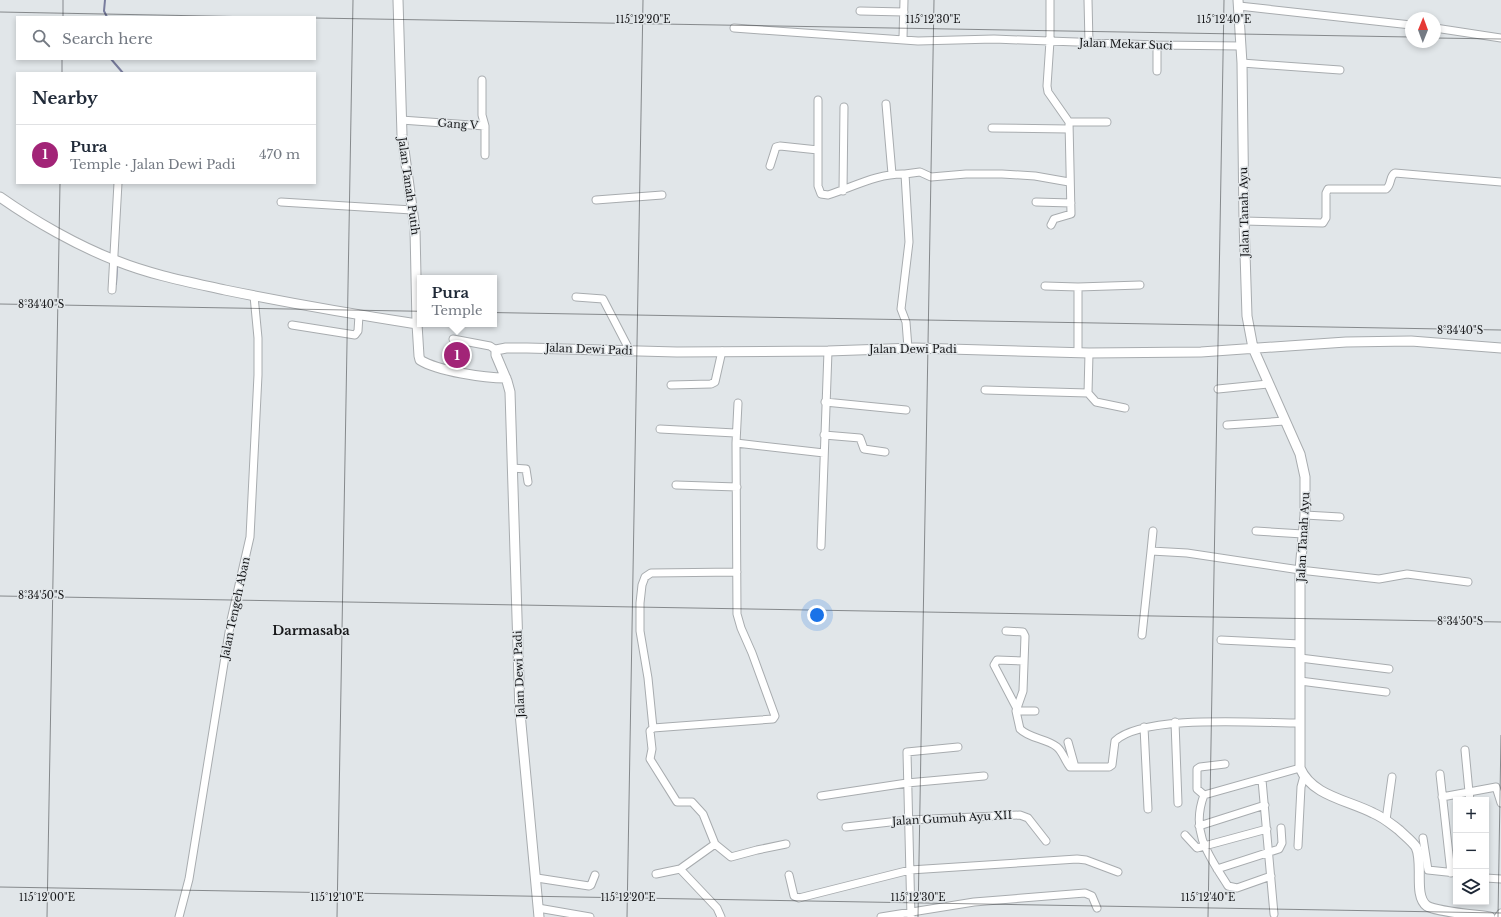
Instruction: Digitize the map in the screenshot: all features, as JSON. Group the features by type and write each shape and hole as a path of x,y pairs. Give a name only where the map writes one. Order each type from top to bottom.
{"street":[{"name":"Jalan Tanah Putih","path":"398,0 401,120 403,153 416,242 417,324"},
{"path":"903,38 904,0"},
{"path":"1050,0 1050,41 1047,86 1048,92 1068,126 1070,203 1070,215 1054,219 1051,225"},
{"path":"1088,0 1089,42"},
{"path":"1238,3 1405,24"},
{"name":"Jalan Tanah Ayu","path":"1238,3 1242,63 1246,304 1253,348 1303,463 1306,490 1300,570 1300,723 1302,772"},
{"path":"860,11 904,12"},
{"name":"Jalan Mekar Suci","path":"734,28 945,41 994,39 1157,46 1241,46"},
{"path":"1441,29 1501,38"},
{"path":"1156,71 1157,46"},
{"path":"1242,63 1340,70"},
{"path":"482,80 482,115 485,126"},
{"path":"818,100 819,193 828,196 892,174 920,172 928,176 966,174 1035,176 1069,182"},
{"path":"886,104 892,174"},
{"path":"843,190 844,107"},
{"name":"Gang V","path":"401,120 485,126 485,155"},
{"path":"992,128 1068,126 1108,122"},
{"path":"770,166 776,147 780,146 818,150"},
{"path":"1244,221 1323,223 1326,218 1326,192 1328,189 1386,190 1389,187 1392,175 1395,172 1501,182"},
{"path":"904,174 909,242 901,309 906,322 912,348"},
{"path":"112,290 117,261 118,184"},
{"path":"596,200 662,195"},
{"path":"0,197 51,228 117,261 184,282 359,315 417,324"},
{"path":"281,202 412,210"},
{"path":"1036,202 1070,203"},
{"path":"1045,286 1078,287 1140,285"},
{"path":"1078,287 1078,352"},
{"name":"Jalan Tengeh Aban","path":"179,917 189,879 230,620 250,537 258,375 258,338 254,296"},
{"path":"576,297 603,299 629,351"},
{"path":"292,325 355,335 358,331 359,315"},
{"name":"Jalan Tanah Putih","path":"417,327 420,360 427,364 459,372 506,378"},
{"path":"453,339 490,346 496,350"},
{"name":"Jalan Dewi Padi","path":"539,912 537,878 520,713 510,392 506,378 496,355 496,350 520,348 616,351 828,351 912,348 1089,353 1201,352 1346,342 1411,341 1501,348"},
{"path":"670,385 711,384 715,382 722,351"},
{"path":"822,546 824,434 828,351"},
{"path":"1089,353 1088,393 1096,402 1125,408"},
{"path":"1218,389 1268,384"},
{"path":"985,390 1088,393"},
{"path":"825,402 906,410"},
{"path":"653,728 772,719 775,716 737,614 737,487 735,432 738,403"},
{"path":"1227,425 1285,421"},
{"path":"660,429 735,432"},
{"path":"824,434 861,439 864,450 885,452"},
{"path":"736,444 824,453"},
{"path":"512,468 526,469 528,482"},
{"path":"676,485 737,487"},
{"path":"1305,515 1340,517"},
{"path":"1142,635 1153,531"},
{"path":"1256,531 1303,534"},
{"path":"1151,551 1188,553 1300,570 1379,579 1407,574 1468,582"},
{"path":"737,572 651,573 645,577 640,603 640,631 648,678 653,728 650,731 652,748 650,759 677,802 690,801 700,810 715,844 731,857 786,844"},
{"path":"1006,631 1024,633 1024,691 1016,709"},
{"path":"1221,640 1300,644"},
{"path":"1300,658 1390,669"},
{"path":"1024,661 997,660 994,665 1016,709 1020,728 1024,733 1053,744 1059,748 1068,765 1075,767 1112,765 1115,741 1144,727 1175,722 1300,723"},
{"path":"1300,681 1386,692"},
{"path":"1016,709 1035,711"},
{"path":"1175,722 1178,803"},
{"path":"1144,727 1148,809"},
{"path":"1068,742 1075,767"},
{"path":"911,914 907,752 958,747"},
{"path":"1465,750 1470,797"},
{"path":"1204,795 1197,789 1197,769 1200,767 1225,764"},
{"path":"1204,795 1262,780 1302,772"},
{"path":"1302,772 1315,788 1374,813 1386,820 1416,847 1420,872 1420,892 1427,905 1441,910 1490,917"},
{"path":"1298,846 1302,772"},
{"path":"1440,774 1453,869"},
{"path":"821,796 907,783 984,776"},
{"path":"1386,820 1392,777"},
{"path":"1262,780 1270,853 1274,914"},
{"path":"1442,796 1496,787 1501,803"},
{"path":"1204,795 1200,811 1199,826 1204,848 1228,886 1232,888 1272,876"},
{"path":"1199,826 1265,805"},
{"name":"Jalan Gumuh Ayu XII","path":"846,828 908,820 1020,815 1028,818 1046,841"},
{"path":"1217,869 1270,853 1280,848 1281,828"},
{"path":"1185,835 1195,848 1204,848 1267,829"},
{"path":"1423,838 1428,870 1453,873"},
{"path":"656,874 682,867 715,844"},
{"path":"789,875 794,896 799,898 910,870 1077,859 1090,861 1118,872"},
{"path":"682,867 717,908 721,917"},
{"path":"537,878 589,886 592,885 595,875"},
{"path":"1489,878 1501,879"},
{"path":"881,917 911,914 974,902 1085,893 1092,896 1097,908"},
{"path":"539,912 590,917"},
{"path":"1498,917 1501,913"}],"waterway":[{"path":"105,0 104,11 106,16"},
{"path":"112,60 122,72"},
{"path":"116,284 117,264"}],"place":[{"name":"Pura","path":"457,355"}],"district":[{"name":"Darmasaba","path":"311,630"}]}
